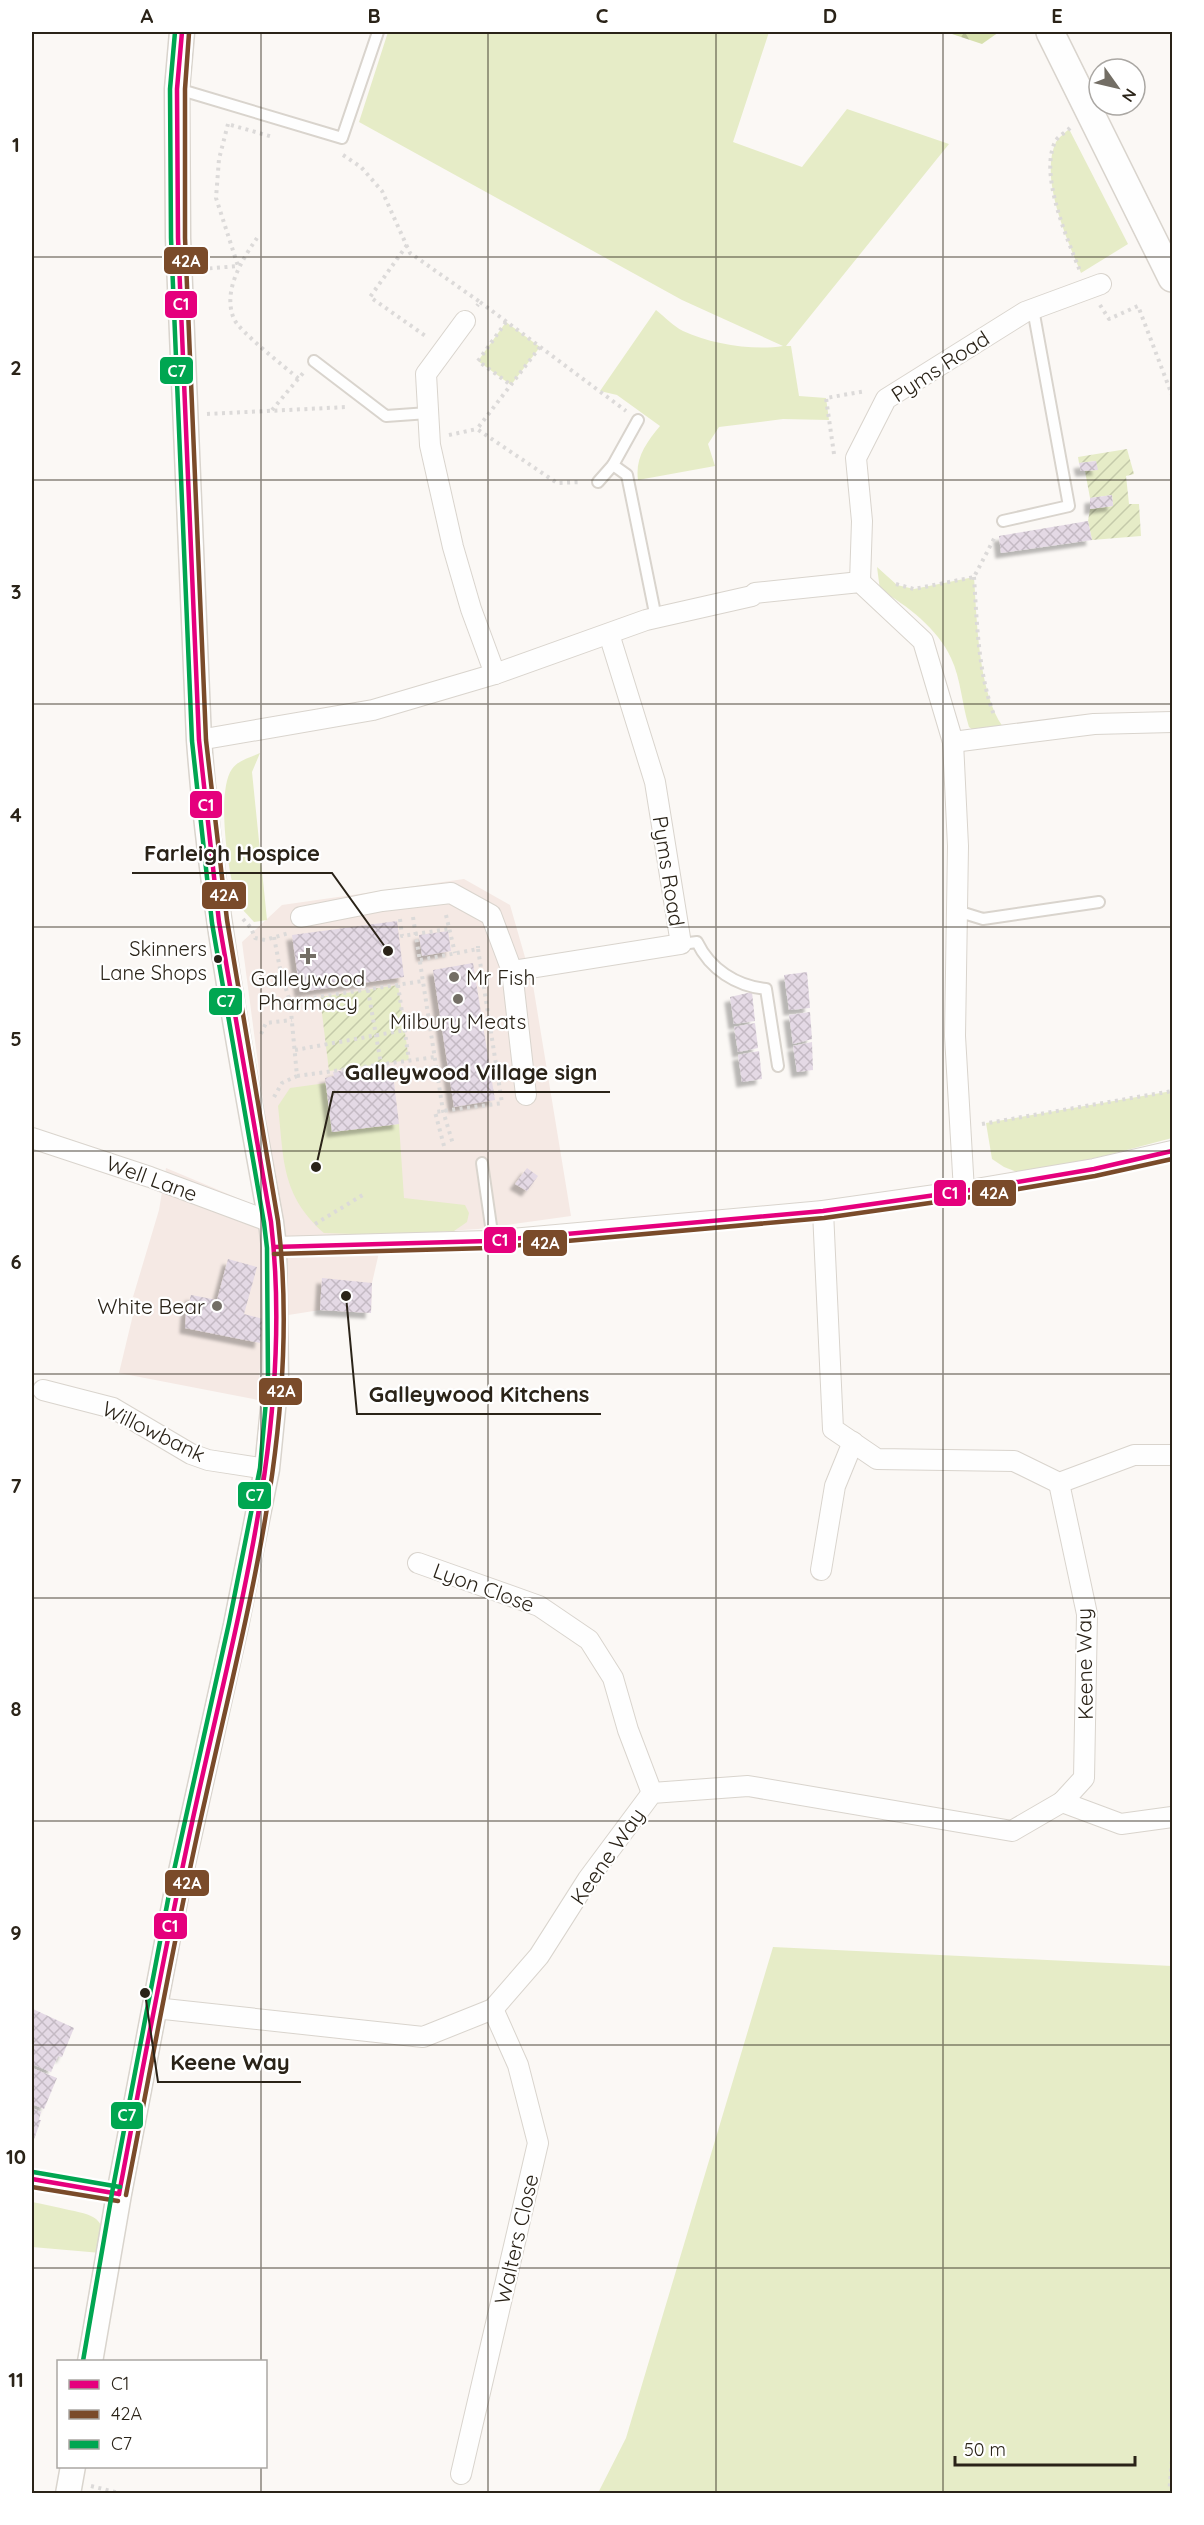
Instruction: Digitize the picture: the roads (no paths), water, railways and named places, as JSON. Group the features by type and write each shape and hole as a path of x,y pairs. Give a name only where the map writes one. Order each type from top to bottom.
{"main road":[{"path":"1050,32 1173,278"}],"street":[{"path":"90,2360 119,2194 178,1885 236,1625 267,1469 276,1379 274,1247 271,1222 238,1042 217,907 205,819 199,740 179,270 177,89 182,32"},
{"name":"Pyms Road","path":"861,574 862,521 856,458 886,399 969,346 1033,309 1095,286"},
{"path":"465,321 426,374 430,445 453,547 471,609 495,674"},
{"path":"199,740 373,710 495,674 656,618 752,596 755,593 861,574 923,641 953,742 958,846 955,1036 964,1191"},
{"name":"Pyms Road","path":"512,971 681,944 655,782 609,634"},
{"path":"953,742 1094,724 1173,722"},
{"path":"302,917 382,901 451,893 490,915 512,971 526,1095"},
{"name":"Well Lane","path":"32,1138 150,1177 271,1222"},
{"path":"274,1247 493,1240 823,1211 1095,1169 1173,1151"},
{"path":"823,1211 834,1429 878,1459 1014,1461 1059,1483 1134,1455 1173,1455"},
{"name":"Willowbank","path":"43,1390 113,1408 191,1454 208,1460 267,1469"},
{"path":"821,1570 835,1486 853,1442"},
{"name":"Keene Way","path":"155,2008 423,2037 492,2009 539,1956 588,1879 652,1793 748,1786 1012,1831 1062,1802 1083,1778 1087,1614 1059,1483"},
{"name":"Lyon Close","path":"418,1563 539,1606 589,1640 613,1678 628,1730 652,1793"},
{"path":"1062,1802 1121,1824 1173,1818"},
{"name":"Walters Close","path":"461,2475 538,2142 518,2065 492,2009"},
{"path":"32,2179 119,2194"}],"lane":[{"path":"177,89 342,138 378,32"},
{"path":"1003,521 1069,506 1033,309"},
{"path":"314,361 386,416 428,413"},
{"path":"598,482 613,465 638,420"},
{"path":"613,465 627,475 656,618"},
{"path":"957,911 983,919 1099,902"},
{"path":"681,944 697,942 703,955 717,969 748,987 766,988 778,1066"},
{"path":"482,1163 493,1240"}],"place":[{"name":"Farleigh Hospice","path":"388,951"},
{"name":"Galleywood Pharmacy","path":"308,956"},
{"name":"Skinners Lane Shops","path":"218,959"},
{"name":"Mr Fish","path":"454,977"},
{"name":"Milbury Meats","path":"458,999"},
{"name":"Galleywood Village sign","path":"316,1167"},
{"name":"Galleywood Kitchens","path":"346,1296"},
{"name":"White Bear","path":"217,1306"},
{"name":"Keene Way","path":"145,1993"}]}
